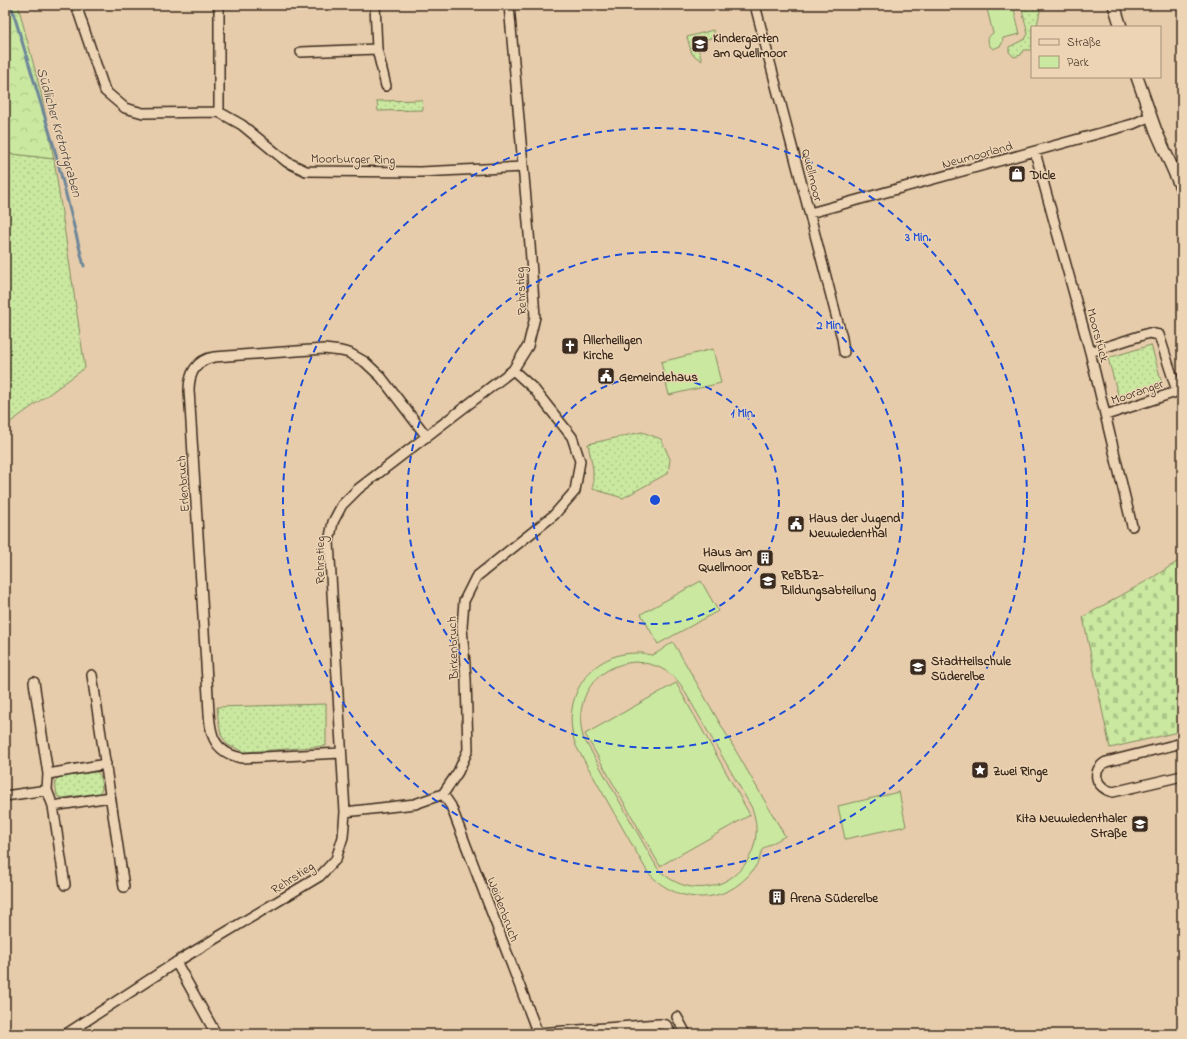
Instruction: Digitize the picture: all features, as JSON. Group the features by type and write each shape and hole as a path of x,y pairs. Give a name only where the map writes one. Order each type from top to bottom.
{"street":[{"path":"76,5 105,90 125,108 143,113 219,112 219,5"},
{"path":"375,5 377,49 386,86"},
{"name":"Rehrstieg","path":"66,1034 176,962 320,876 336,859 343,837 345,812 329,542 333,522 342,505 358,489 513,370 528,346 535,317 509,5"},
{"name":"Quellmoor","path":"755,5 810,213 842,338 844,352"},
{"path":"1114,5 1121,26"},
{"path":"301,52 377,49"},
{"path":"1137,78 1151,116 1182,190"},
{"name":"Moorburger Ring","path":"219,112 242,125 287,162 306,171 420,172 523,167"},
{"name":"Neumoorland","path":"810,213 1035,152 1133,124 1151,116"},
{"name":"Moorstück","path":"1035,152 1090,352 1132,526"},
{"name":"Mooranger","path":"1090,352 1149,333 1159,336 1180,390 1106,415"},
{"name":"Erlenbruch","path":"341,753 242,758 222,750 218,746 212,734 208,696 190,398 191,377 195,367 198,364 205,359 214,357 313,350 341,351 361,360 381,377 427,437"},
{"name":"Birkenbruch","path":"443,794 458,772 468,750 466,679 462,627 464,601 476,577 554,515 575,491 580,461 572,437 534,389 513,370"},
{"path":"92,675 124,887"},
{"path":"34,682 48,774 47,790 53,806 65,885"},
{"path":"1182,743 1101,764 1098,768 1097,779 1100,786 1113,792 1182,776"},
{"path":"48,774 106,764"},
{"path":"5,796 47,790"},
{"path":"345,812 415,804 443,794"},
{"name":"Weidenbruch","path":"443,794 451,806 538,1034"},
{"path":"53,806 110,797"},
{"path":"176,962 216,1034"},
{"path":"677,1017 686,1034"},
{"path":"538,1034 663,1024 668,1027 670,1034"},
{"path":"635,1026 646,1034"}],"green space":[{"path":"5,5 18,5 41,93 54,159 5,153"},
{"path":"986,5 1013,5 1020,34 1003,38 1002,44 993,49 989,45 988,41 989,36 993,33"},
{"path":"1023,5 1039,5 1040,11 1037,25 1040,26 1031,26 1031,50 1023,50 1021,55 1014,57 1009,52 1009,47 1025,39 1028,34 1022,10"},
{"path":"713,30 715,37 696,42 702,61 692,54 687,37"},
{"path":"422,100 423,110 378,111 377,101"},
{"path":"5,153 54,159 85,368 5,426"},
{"path":"1151,345 1162,383 1119,398 1108,358"},
{"path":"713,349 721,383 669,395 661,362"},
{"path":"642,432 661,439 670,459 668,473 623,498 593,489 593,469 588,444"},
{"path":"1180,560 1182,569 1182,731 1110,748 1083,617 1152,578"},
{"path":"701,581 718,611 658,644 641,614"},
{"path":"673,642 785,836 763,849 759,860 752,871 735,887 723,893 709,896 696,897 669,889 657,881 647,871 576,746 572,732 571,718 577,691 584,679 593,669 605,661 619,655 628,653 643,653 652,655","holes":["635,662 667,671 681,685 752,808 756,830 753,849 744,866 730,878 713,886 695,887 676,882 658,869 583,737 581,710 590,686 598,677 609,670 621,665"]},
{"path":"676,683 750,815 660,866 585,734"},
{"path":"326,704 326,746 245,752 228,745 221,735 217,707"},
{"path":"96,772 100,775 102,789 99,793 62,798 57,796 55,781 59,777"},
{"path":"899,792 906,826 845,839 838,806"}],"waterway":[{"name":"Südlicher Kretortgraben","path":"11,5 54,147 84,266"}],"place":[{"name":"Kindergarten am Quellmoor","path":"700,44"},
{"name":"Dicle","path":"1017,174"},
{"name":"Allerheiligen Kirche","path":"570,346"},
{"name":"Gemeindehaus","path":"606,376"},
{"name":"Haus der Jugend Neuwiedenthal","path":"796,524"},
{"name":"Haus am Quellmoor","path":"765,558"},
{"name":"ReBBZ- Bildungsabteilung","path":"768,581"},
{"name":"Stadtteilschule Süderelbe","path":"918,667"},
{"name":"Zwei Ringe","path":"980,770"},
{"name":"Kita Neuwiedenthaler Straße","path":"1140,824"},
{"name":"Arena Süderelbe","path":"777,897"}]}
